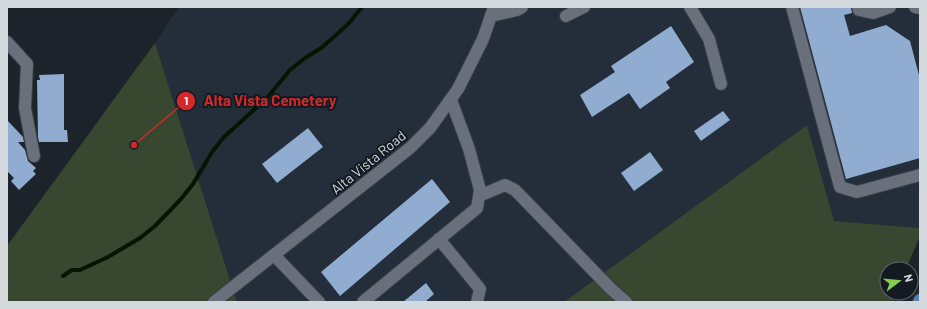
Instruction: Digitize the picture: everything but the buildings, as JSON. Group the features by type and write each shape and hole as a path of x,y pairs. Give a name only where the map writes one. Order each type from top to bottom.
{"street":[{"path":"493,12 517,10 522,7"},
{"path":"566,16 584,7"},
{"path":"690,7 709,39 721,84"},
{"path":"792,7 840,187 857,192 920,175"},
{"path":"858,7 859,10 873,13 890,7"},
{"path":"915,7 920,8"},
{"name":"Alta Vista Road","path":"214,302 410,148 430,128 458,89 483,39 493,12"},
{"path":"7,42 27,64 25,108 34,156"},
{"path":"363,302 477,208 480,190 469,149 451,100"},
{"path":"479,196 504,185 515,190 611,289 626,302"},
{"path":"439,239 480,290 477,302"},
{"path":"274,255 319,302"}],"shaded area":[{"path":"179,7 920,7 920,228 834,221 807,125 564,302 237,302 155,43"}],"green space":[{"path":"155,43 237,302 7,302 7,246"},
{"path":"807,125 834,221 920,228 920,236 909,261 879,261 879,301 893,302 564,302"}],"waterway":[{"path":"63,276 72,270 80,270 108,257 140,238 155,226 193,184 212,152 224,137 266,99 290,70 335,36 349,23 362,7"}],"place":[{"name":"Alta Vista Cemetery","path":"134,145"}]}
